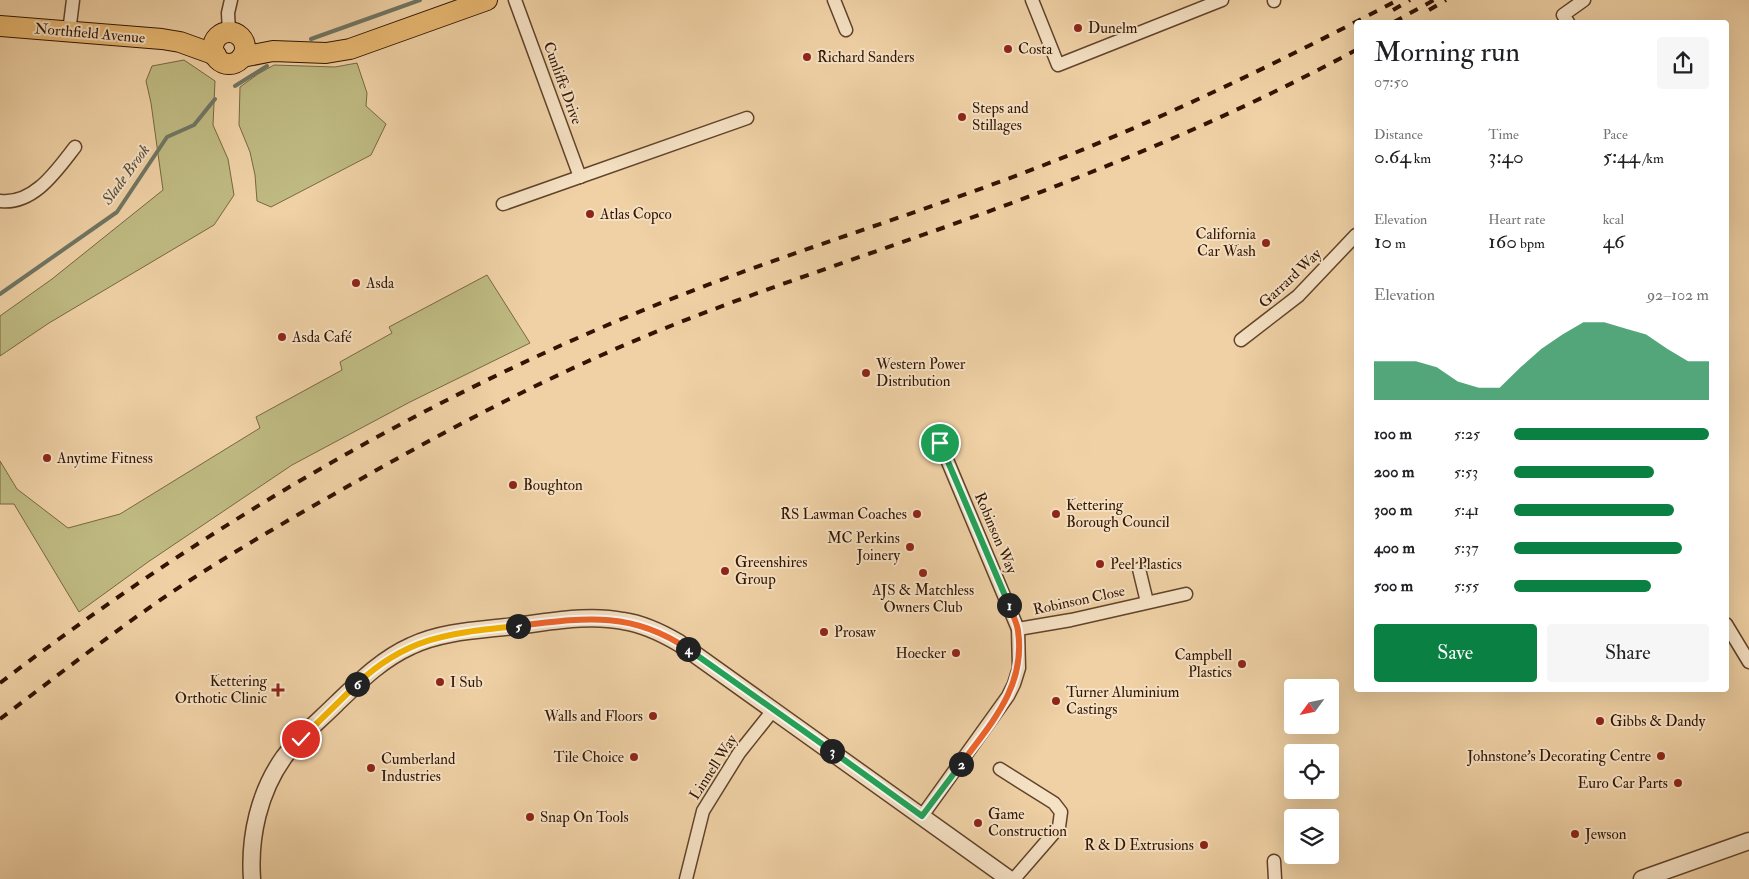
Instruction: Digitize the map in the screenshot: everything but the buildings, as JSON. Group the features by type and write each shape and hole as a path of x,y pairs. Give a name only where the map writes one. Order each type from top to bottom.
{"main road":[{"name":"Northfield Avenue","path":"0,26 229,45 273,51 326,53 350,49 487,0"}],"street":[{"path":"69,32 73,0"},
{"path":"229,45 228,13 231,0"},
{"name":"Cunliffe Drive","path":"515,0 580,177"},
{"path":"834,0 846,30"},
{"path":"1032,0 1058,65 1222,0"},
{"path":"1567,20 1563,15 1584,0"},
{"path":"503,204 747,118"},
{"path":"0,201 6,202 26,196 44,185 76,147"},
{"name":"Garrard Way","path":"1241,340 1273,317 1313,283 1354,237"},
{"name":"Robinson Way","path":"922,816 1008,696 1019,668 1018,629 940,443"},
{"name":"Robinson Close","path":"1139,569 1147,602"},
{"name":"Robinson Close","path":"1018,629 1071,620 1186,594"},
{"path":"252,879 252,844 256,821 271,780 284,758 301,739 370,671 406,648 433,638 473,631 580,619 623,620 661,632 774,709 1009,879"},
{"path":"1729,629 1749,662"},
{"name":"Linnell Way","path":"686,879 703,811 739,753 774,709"},
{"path":"1000,769 1054,803 1061,812 1059,827 1014,879"},
{"path":"1642,879 1749,841"},
{"path":"1274,861 1274,879"}],"shaded area":[{"path":"184,60 215,81 213,125 228,159 234,195 214,225 49,323 0,356 0,316 52,279 163,190 151,103 146,81 152,66"},
{"path":"357,63 367,93 366,106 386,124 371,155 271,207 257,201 255,175 250,152 239,125 240,87 274,65 335,67"},
{"path":"487,275 530,343 410,402 292,465 148,562 79,612 14,504 0,504 0,461 17,489 68,528 120,514 260,428 256,417 342,370 340,362 392,333 389,327"}],"waterway":[{"name":"Slade Brook","path":"311,39 420,0"},
{"name":"Slade Brook","path":"235,86 267,66"},
{"name":"Slade Brook","path":"0,294 117,212 167,137 194,125 215,99"}],"railway":[{"path":"1359,20 1398,0"},
{"path":"1393,10 1410,0"},
{"path":"1398,20 1434,0"},
{"path":"1429,10 1446,0"},
{"path":"0,683 153,573 232,522 313,473 395,427 479,384 564,344 651,307 755,267 967,194 1072,154 1155,119 1354,23"},
{"path":"0,719 128,623 224,559 382,467 520,393 663,329 1027,197 1114,163 1254,102 1354,51"}],"place":[{"name":"Dunelm","path":"1078,28"},
{"name":"Costa","path":"1008,49"},
{"name":"Richard Sanders","path":"807,57"},
{"name":"Steps and Stillages","path":"962,117"},
{"name":"Atlas Copco","path":"590,214"},
{"name":"California Car Wash","path":"1266,243"},
{"name":"Asda","path":"356,283"},
{"name":"Asda Café","path":"282,337"},
{"name":"Western Power Distribution","path":"866,373"},
{"name":"Anytime Fitness","path":"47,458"},
{"name":"Boughton","path":"513,485"},
{"name":"RS Lawman Coaches","path":"917,514"},
{"name":"Kettering Borough Council","path":"1056,514"},
{"name":"MC Perkins Joinery","path":"910,547"},
{"name":"Peel Plastics","path":"1100,564"},
{"name":"Greenshires Group","path":"725,571"},
{"name":"AJS & Matchless Owners Club","path":"923,573"},
{"name":"Prosaw","path":"824,632"},
{"name":"Hoecker","path":"956,653"},
{"name":"Campbell Plastics","path":"1242,664"},
{"name":"I Sub","path":"440,682"},
{"name":"Kettering Orthotic Clinic","path":"278,690"},
{"name":"Turner Aluminium Castings","path":"1056,701"},
{"name":"Walls and Floors","path":"653,716"},
{"name":"Gibbs & Dandy","path":"1600,721"},
{"name":"Johnstone's Decorating Centre","path":"1661,756"},
{"name":"Tile Choice","path":"634,757"},
{"name":"Cumberland Industries","path":"371,768"},
{"name":"Euro Car Parts","path":"1678,783"},
{"name":"Snap On Tools","path":"530,817"},
{"name":"Game Construction","path":"978,823"},
{"name":"Jewson","path":"1575,834"},
{"name":"R & D Extrusions","path":"1204,845"}],"route":[{"path":"301,739 370,671 412,645 446,635 473,631 580,619 623,620 661,632 700,656 922,816 1008,696 1019,668 1020,656 1018,629 1007,599 940,443"}]}
